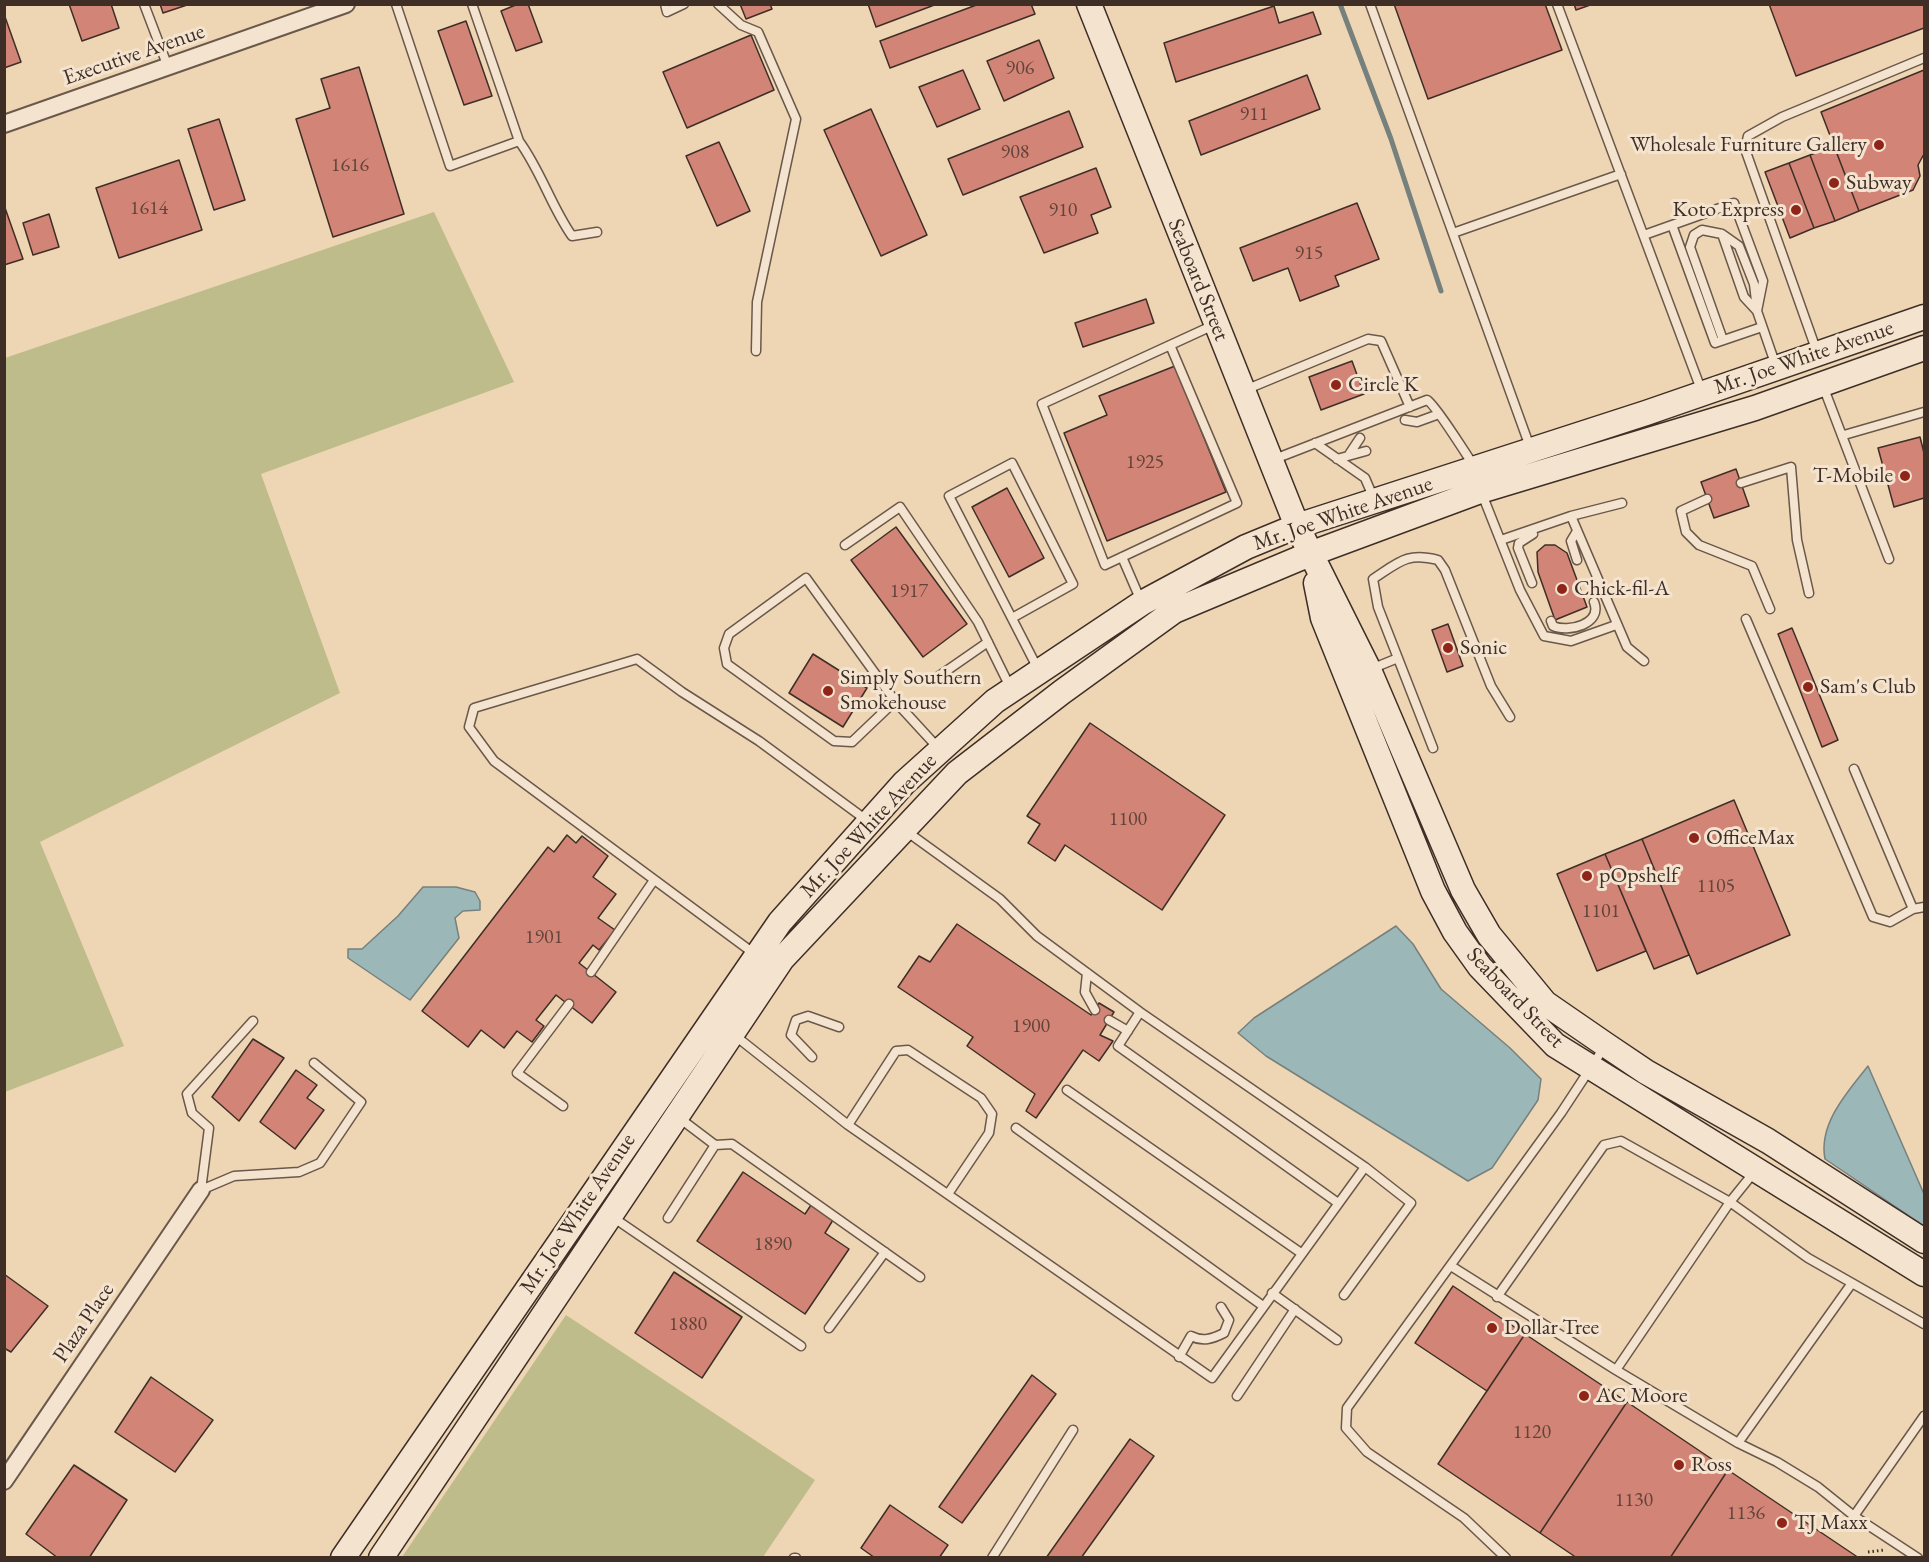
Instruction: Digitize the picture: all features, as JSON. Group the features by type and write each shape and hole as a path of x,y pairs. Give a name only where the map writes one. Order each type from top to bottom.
{"main road":[{"name":"Seaboard Street","path":"1089,4 1297,526 1369,670 1463,890 1489,935 1545,1003 1646,1072 1768,1141 1924,1241"},
{"name":"Mr. Joe White Avenue","path":"381,1557 782,959 957,773 1062,692 1174,611 1310,554 1478,479 1531,451 1924,317"},
{"name":"Mr. Joe White Avenue","path":"343,1557 780,922 904,783 995,701 1142,603 1246,547 1297,526 1375,501 1633,446 1823,384 1924,348"},
{"name":"Seaboard Street","path":"1310,554 1323,618 1433,891 1455,932 1479,967 1555,1045 1924,1274"}],"street":[{"name":"Executive Avenue","path":"4,124 346,4"},
{"name":"Plaza Place","path":"4,1481 201,1190"}],"lane":[{"path":"144,4 168,67"},
{"path":"396,4 450,166 519,141"},
{"path":"472,4 519,141 535,163 560,219 572,236 597,232"},
{"path":"664,4 667,12 684,4"},
{"path":"718,4 741,25 758,32 796,119 757,302 756,351"},
{"path":"1370,4 1531,451"},
{"path":"1557,4 1703,393"},
{"path":"1817,352 1745,149 1748,136 1782,117 1924,58"},
{"path":"1453,233 1621,174"},
{"path":"1644,235 1734,203 1762,281 1756,310"},
{"path":"1672,225 1715,343 1762,327"},
{"path":"1723,340 1690,247 1694,235 1702,230 1722,234 1739,246 1754,284 1756,310 1776,367"},
{"path":"1722,234 1744,297 1756,310"},
{"path":"1170,345 1237,503 1105,565 1042,404 1170,345 1216,324"},
{"path":"1243,391 1368,339 1381,341 1410,407"},
{"path":"1823,384 1889,559"},
{"path":"1270,461 1427,400 1433,402 1478,479 1520,590 1544,636 1570,641 1616,625"},
{"path":"1844,435 1924,412"},
{"path":"1405,420 1417,422 1439,414"},
{"path":"1410,431 1417,422"},
{"path":"1350,453 1360,438"},
{"path":"1315,444 1365,478 1375,501"},
{"path":"1337,459 1350,453 1366,451"},
{"path":"1012,618 1073,584 1012,463 949,496 1012,618 1040,672"},
{"path":"1741,483 1791,467 1797,540 1809,593"},
{"path":"1707,499 1681,511 1686,531 1698,545 1752,566 1770,609"},
{"path":"1501,540 1571,516 1622,504"},
{"path":"845,545 900,507 978,622 1012,690"},
{"path":"1571,516 1627,647 1644,661"},
{"path":"1532,584 1518,549 1519,543 1551,523"},
{"path":"1577,531 1571,540 1577,560"},
{"path":"1433,748 1377,607 1373,579 1396,564 1418,555 1438,560 1445,570 1491,686 1510,717"},
{"path":"1122,557 1142,603"},
{"path":"895,700 852,742 834,741 727,664 724,648 729,633 806,578 895,700 940,750"},
{"path":"1551,621 1553,626 1562,630 1571,630 1586,623 1593,615 1596,607 1593,602"},
{"path":"1746,619 1873,917 1890,922 1913,909 1924,907"},
{"path":"939,676 988,642"},
{"path":"1369,670 1398,658"},
{"path":"756,955 494,761 469,727 474,708 637,659 682,692 759,741 869,822"},
{"path":"1854,769 1913,909"},
{"path":"903,829 1000,899 1037,936 1087,973 1365,1167 1410,1203 1344,1295"},
{"path":"591,972 654,880"},
{"path":"1087,973 1085,992 1095,1010"},
{"path":"563,1106 517,1073 568,1005"},
{"path":"1140,1012 1118,1046 1338,1203"},
{"path":"812,1058 791,1035 796,1020 808,1016 839,1028"},
{"path":"1109,1020 1128,1031"},
{"path":"201,1190 209,1128 192,1113 187,1094 253,1022"},
{"path":"732,1034 848,1125 1212,1378 1365,1167"},
{"path":"1506,1557 1464,1518 1366,1452 1346,1428 1347,1408 1451,1266 1606,1045"},
{"path":"848,1125 896,1051 908,1050 981,1098 992,1114 989,1133 948,1194"},
{"path":"201,1190 234,1176 299,1172 320,1163 361,1102 314,1063"},
{"path":"1067,1090 1301,1253"},
{"path":"677,1117 715,1145 732,1143 920,1277"},
{"path":"1016,1128 1263,1306"},
{"path":"1497,1297 1604,1145 1621,1141 1730,1202 1808,1258 1924,1323"},
{"path":"668,1218 715,1145"},
{"path":"1616,1370 1730,1202 1756,1170"},
{"path":"610,1215 801,1346"},
{"path":"829,1328 885,1252"},
{"path":"1451,1266 1616,1370 1738,1443 1818,1487 1854,1516 1918,1557"},
{"path":"1738,1443 1852,1283"},
{"path":"1272,1293 1337,1340"},
{"path":"1179,1357 1191,1336 1198,1340 1212,1339 1224,1334 1229,1320 1221,1307"},
{"path":"1237,1396 1295,1309"},
{"path":"1854,1516 1924,1416"},
{"path":"992,1557 1073,1430"}],"shaded area":[{"path":"434,212 514,382 261,474 340,693 40,842 124,1046 5,1092 5,358"},
{"path":"566,1315 815,1480 763,1557 402,1557"}],"water":[{"path":"423,887 456,887 475,892 480,901 480,910 463,911 455,918 459,938 410,1000 348,958 348,949 362,949 398,916"},
{"path":"1396,926 1413,944 1441,989 1510,1048 1541,1079 1538,1100 1492,1168 1468,1181 1266,1056 1238,1033 1254,1018"},
{"path":"1868,1066 1924,1194 1924,1226 1825,1159 1824,1146 1830,1121 1844,1097"}],"building":[{"path":"69,4 111,4 119,28 82,41"},
{"path":"160,4 190,4 163,13"},
{"path":"518,4 528,4 542,42 516,51 501,11"},
{"path":"740,4 770,4 772,9 746,19"},
{"path":"868,4 937,4 876,27"},
{"path":"979,4 1031,4 1035,14 890,68 880,41"},
{"path":"1394,4 1545,4 1562,50 1428,99"},
{"path":"1574,4 1593,4 1576,10"},
{"path":"1769,4 1924,4 1924,28 1796,76"},
{"path":"1274,6 1279,23 1313,12 1321,34 1176,82 1164,43"},
{"path":"4,14 21,62 4,68"},
{"path":"466,21 492,96 464,105 438,31"},
{"path":"751,35 774,90 687,128 663,72"},
{"path":"1039,40 1054,78 1004,101 987,61"},
{"path":"359,67 404,214 333,237 296,119 330,108 321,79"},
{"path":"963,70 980,109 937,127 919,87"},
{"path":"1924,70 1924,154 1918,165 1920,176 1913,190 1859,211 1821,112"},
{"path":"1307,75 1320,109 1201,155 1189,121"},
{"path":"871,109 927,235 881,256 824,130"},
{"path":"1069,111 1083,147 963,195 948,159"},
{"path":"219,119 245,200 214,210 188,129"},
{"path":"719,142 750,211 717,226 686,156"},
{"name":"Subway","path":"1834,146 1859,211 1835,221 1810,155"},
{"path":"1810,155 1835,221 1814,228 1789,163"},
{"path":"179,160 202,230 119,258 96,188"},
{"path":"1789,163 1814,228 1790,238 1765,172"},
{"path":"1096,168 1111,207 1091,215 1098,233 1044,253 1020,197"},
{"path":"1357,203 1379,259 1335,276 1339,286 1300,301 1288,268 1253,281 1240,248"},
{"path":"4,205 23,259 4,265"},
{"path":"49,214 59,247 33,255 23,223"},
{"path":"1146,299 1154,323 1083,347 1075,323"},
{"name":"Circle K","path":"1352,361 1364,394 1321,410 1309,377"},
{"path":"1175,366 1226,492 1107,541 1064,433 1107,415 1099,396"},
{"path":"1920,437 1924,453 1924,498 1894,507 1878,448"},
{"path":"1736,469 1749,506 1714,518 1701,482"},
{"path":"1007,488 1044,558 1009,577 972,507"},
{"path":"896,527 967,624 923,657 851,560"},
{"name":"Chick-fil-A","path":"1545,545 1555,545 1567,553 1587,607 1555,620 1538,572 1537,552"},
{"name":"Sonic","path":"1448,624 1463,666 1447,672 1432,630"},
{"name":"Sam's Club","path":"1792,628 1838,740 1822,747 1778,634"},
{"name":"Simply Southern Smokehouse","path":"813,654 867,688 843,727 789,693"},
{"path":"1090,723 1225,815 1162,910 1065,845 1055,861 1028,843 1040,824 1027,816"},
{"path":"1734,800 1790,935 1697,974 1642,839"},
{"path":"567,835 576,843 582,836 608,856 593,877 616,894 598,918 615,930 599,950 593,945 579,963 616,992 592,1023 556,995 536,1020 544,1026 532,1042 517,1031 504,1048 481,1030 468,1047 422,1011 548,847 554,852"},
{"path":"1642,839 1689,955 1654,969 1605,854"},
{"path":"1605,854 1646,951 1597,971 1557,874"},
{"path":"957,924 1091,1015 1099,1003 1114,1012 1100,1035 1113,1041 1099,1061 1083,1050 1036,1118 1026,1111 1035,1094 967,1046 973,1037 898,987 919,956 930,962"},
{"path":"253,1039 284,1058 239,1121 212,1097"},
{"path":"296,1070 317,1085 307,1098 324,1110 295,1149 260,1122"},
{"path":"743,1172 805,1214 811,1205 833,1220 825,1233 849,1249 805,1314 697,1241"},
{"path":"674,1272 742,1317 702,1378 635,1333"},
{"path":"4,1274 48,1306 11,1352 4,1348"},
{"path":"1453,1286 1525,1334 1487,1391 1415,1343"},
{"path":"1525,1334 1627,1402 1540,1533 1438,1464"},
{"path":"1032,1375 1056,1394 962,1523 939,1507"},
{"path":"151,1377 213,1420 175,1472 115,1432"},
{"path":"1627,1402 1728,1470 1670,1558 1577,1558 1540,1533"},
{"path":"1130,1439 1154,1456 1081,1558 1046,1558"},
{"path":"74,1465 127,1500 89,1558 58,1558 26,1534"},
{"path":"1728,1470 1859,1558 1670,1558"},
{"path":"890,1505 948,1545 939,1558 875,1558 861,1548"}],"waterway":[{"path":"1340,4 1391,139 1441,291"}],"place":[{"name":"Wholesale Furniture Gallery","path":"1879,145"},
{"name":"Subway","path":"1834,183"},
{"name":"Koto Express","path":"1796,210"},
{"name":"Circle K","path":"1336,385"},
{"name":"T-Mobile","path":"1905,476"},
{"name":"Chick-fil-A","path":"1562,589"},
{"name":"Sonic","path":"1448,648"},
{"name":"Sam's Club","path":"1808,687"},
{"name":"Simply Southern Smokehouse","path":"828,691"},
{"name":"OfficeMax","path":"1694,838"},
{"name":"pOpshelf","path":"1587,876"},
{"name":"Dollar Tree","path":"1492,1328"},
{"name":"AC Moore","path":"1584,1396"},
{"name":"Ross","path":"1679,1465"},
{"name":"TJ Maxx","path":"1782,1523"}]}
